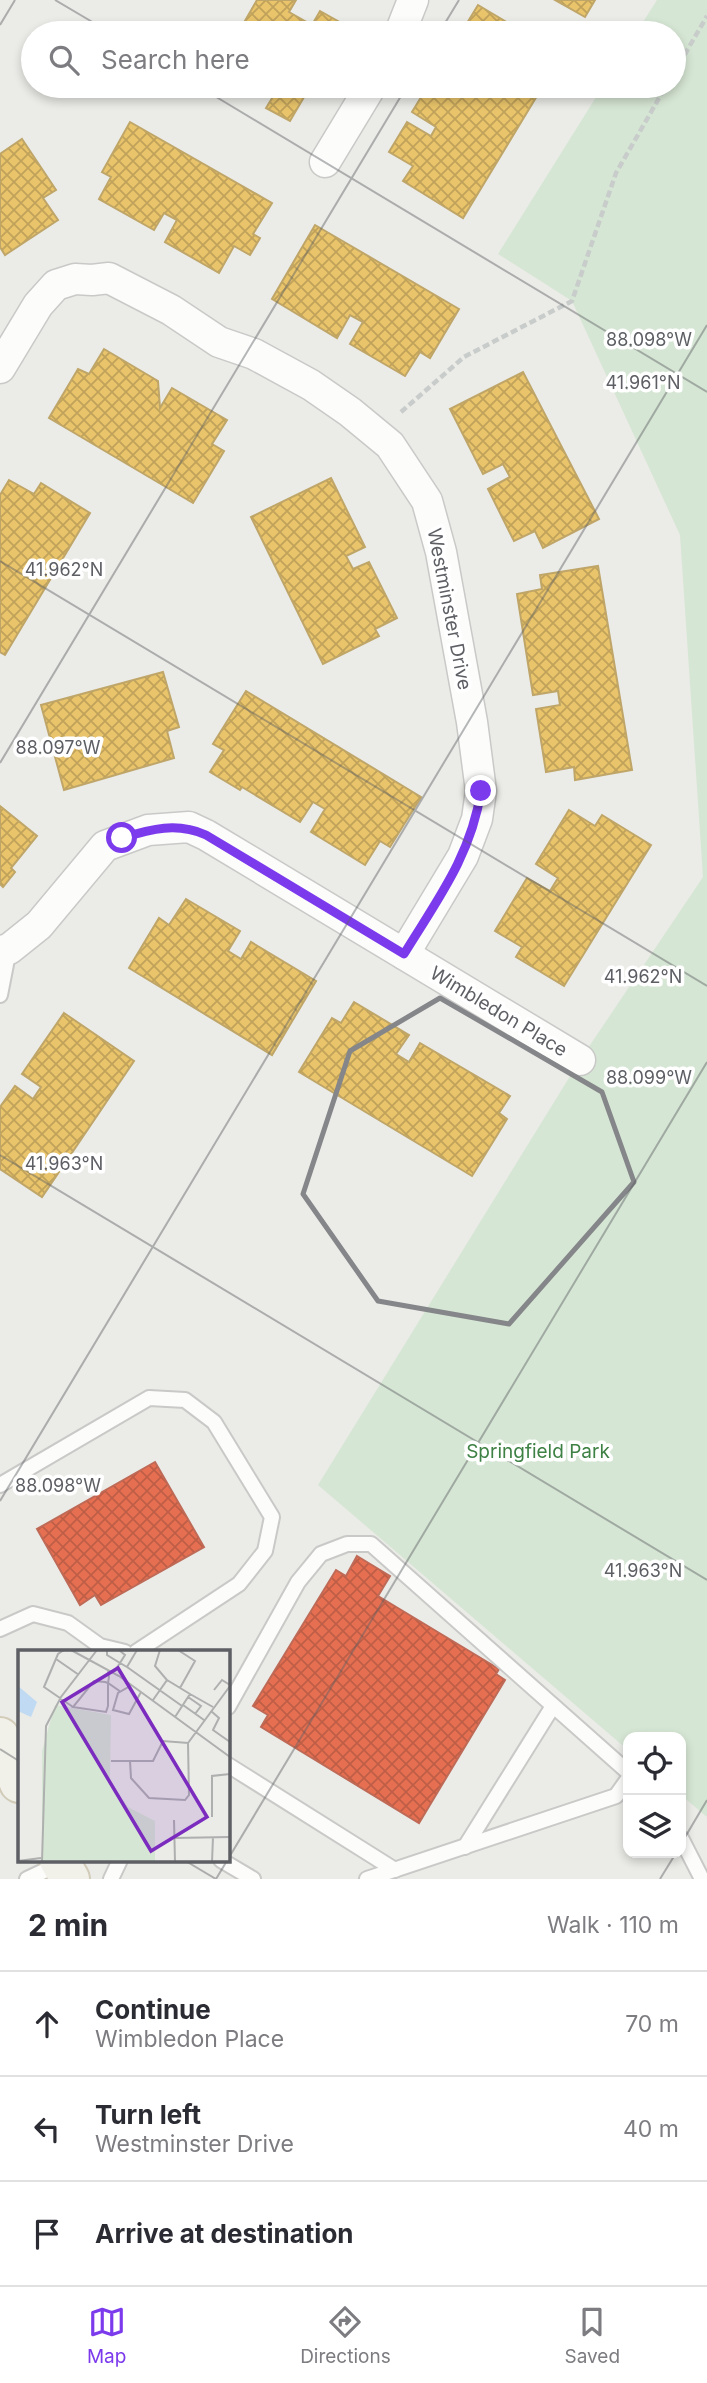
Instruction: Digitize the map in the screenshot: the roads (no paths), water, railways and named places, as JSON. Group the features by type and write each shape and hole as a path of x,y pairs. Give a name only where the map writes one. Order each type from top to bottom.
{"street":[{"path":"405,21 413,0"},
{"path":"325,162 364,98"},
{"name":"Westminster Drive","path":"0,368 38,305 56,285 75,279 109,278 171,310 219,342 254,354 311,385 390,445 426,500 441,551 472,722 481,791 477,819 463,856 404,954"},
{"name":"Wimbledon Place","path":"5,950 39,925 105,846 148,830 189,827 580,1060"}],"lane":[{"path":"0,995 5,950"},
{"path":"0,1485 149,1398 185,1400 215,1422 272,1517 265,1551 239,1584 138,1650"},
{"path":"229,1705 298,1582 321,1554 347,1544 371,1544 623,1768"},
{"path":"0,1629 33,1614 68,1623 101,1649"},
{"path":"465,1847 553,1706"},
{"path":"229,1766 395,1870"},
{"path":"367,1879 616,1796 623,1786"},
{"path":"686,1848 702,1879"},
{"path":"111,1879 119,1862"},
{"path":"224,1862 253,1879"}],"park label":[{"name":"Springfield Park","path":"538,1451"}]}
